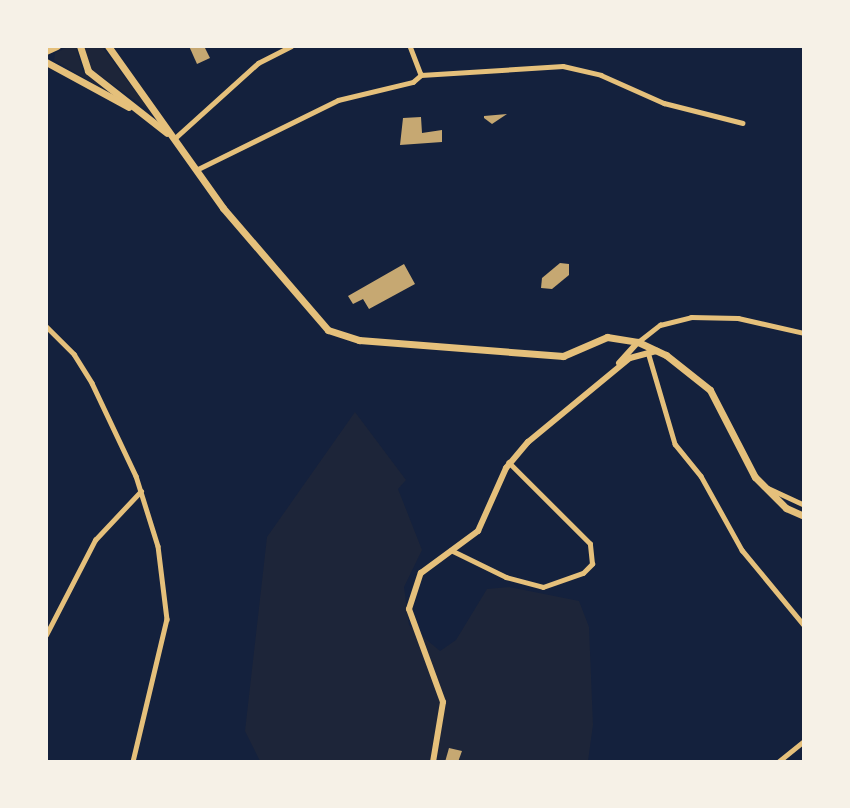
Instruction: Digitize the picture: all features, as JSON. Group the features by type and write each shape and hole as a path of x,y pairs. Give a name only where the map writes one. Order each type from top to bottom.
{"main road":[{"path":"46,51 57,46"},
{"path":"80,46 88,71 172,138"},
{"path":"110,48 196,170 309,313 342,336 563,356 615,336 638,342 658,351 710,390 761,484 804,516"},
{"path":"46,62 139,112"}],"street":[{"path":"172,138 258,63 291,46"},
{"path":"410,46 421,75"},
{"path":"196,170 338,100 413,82 421,75 563,66 601,75 664,103 743,123"},
{"path":"616,369 624,354 660,325 691,317 731,317 804,333"},
{"path":"46,326 75,354 92,383 141,492 158,546 167,609 133,762"},
{"path":"615,336 624,354"},
{"path":"635,356 638,342"},
{"path":"434,762 443,702 409,609 421,573 486,522 509,463 616,369 635,356 658,351"},
{"path":"648,352 675,444 701,476 742,550 804,625"},
{"path":"450,550 506,577 543,587 583,573 592,564 590,544 509,463"},
{"path":"761,484 804,505"},
{"path":"46,635 95,540 141,492"},
{"path":"778,762 804,741"}],"shaded area":[{"path":"68,47 76,47 83,72 113,95 54,60 55,53"},
{"path":"84,47 103,48 150,111 88,67"},
{"path":"355,412 406,480 398,489 422,550 404,587 409,625 440,651 456,640 487,589 509,587 579,601 589,627 593,725 588,761 260,761 245,731 267,537"}],"building":[{"path":"189,46 204,46 210,58 197,64"},
{"path":"507,114 492,124 484,118 484,116"},
{"path":"421,117 422,133 442,130 442,142 400,145 403,118"},
{"path":"560,263 569,264 569,275 552,289 541,288 542,278"},
{"path":"404,264 415,284 369,309 363,299 353,304 348,296"},
{"path":"449,748 462,751 458,762 445,762"}]}
